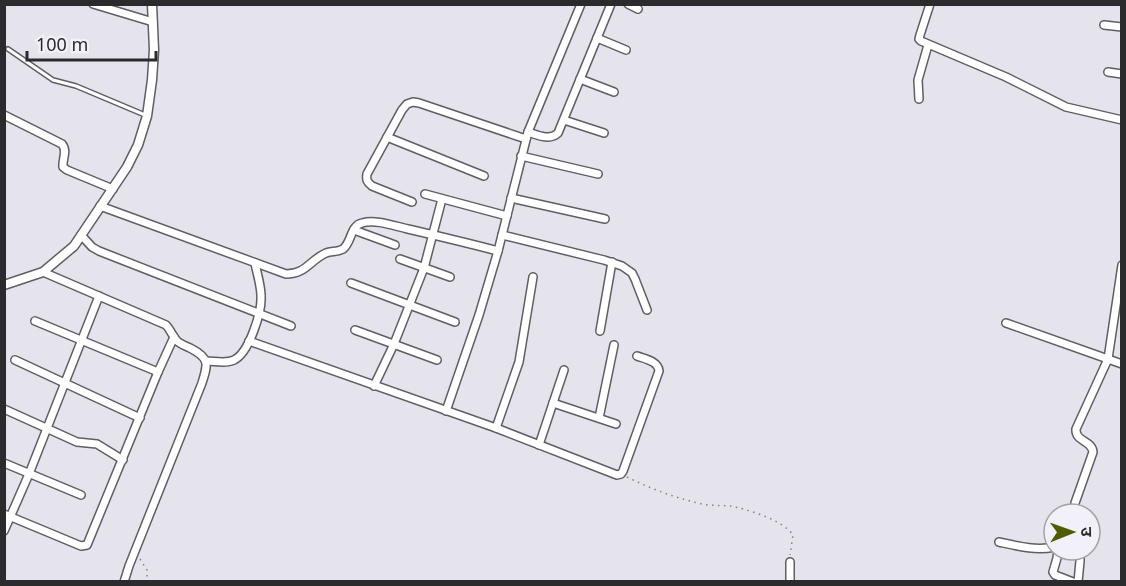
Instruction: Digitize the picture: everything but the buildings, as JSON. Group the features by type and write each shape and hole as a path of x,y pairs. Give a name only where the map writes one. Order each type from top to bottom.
{"street":[{"path":"93,4 153,22"},
{"path":"4,285 43,272 78,240 127,168 138,145 147,116 154,50 152,4"},
{"path":"446,411 498,251 527,136 581,4"},
{"path":"412,202 372,186 366,179 407,104 419,103 527,136 555,136 564,120 611,4"},
{"path":"628,4 638,9"},
{"path":"930,4 919,39 921,41 1006,77 1066,107 1122,120"},
{"path":"1104,25 1122,27"},
{"path":"597,38 626,50"},
{"path":"918,99 918,80 928,45"},
{"path":"1108,72 1122,74"},
{"path":"580,79 614,92"},
{"path":"4,115 62,144 65,151 62,162 67,171 113,189"},
{"path":"564,120 604,133"},
{"path":"387,137 484,176"},
{"path":"521,156 598,174"},
{"path":"425,194 507,216"},
{"path":"511,198 605,219"},
{"path":"374,386 394,344 424,268 442,199"},
{"path":"100,206 285,274 303,270 324,254 341,250 345,247 356,226 361,223 375,223 433,234 498,251"},
{"path":"354,230 395,245"},
{"path":"502,235 612,262 627,269 639,285 647,310"},
{"path":"78,240 99,251 291,326"},
{"path":"400,259 450,277"},
{"path":"600,331 612,262"},
{"path":"206,360 220,362 234,360 240,356 249,341 259,314 261,296 255,264"},
{"path":"1076,502 1092,447 1075,433 1108,359 1122,265"},
{"path":"43,272 166,325 180,343 200,353 206,360 202,383 124,582"},
{"path":"496,428 519,362 533,278"},
{"path":"351,283 455,322"},
{"path":"4,531 7,515 29,474 99,296"},
{"path":"35,321 158,372"},
{"path":"1006,322 1122,364"},
{"path":"355,330 437,360"},
{"path":"7,515 85,546 174,337"},
{"path":"249,341 496,428 617,475 623,471 659,371 656,363 637,356"},
{"path":"599,418 614,345"},
{"path":"15,360 140,418"},
{"path":"539,445 564,370"},
{"path":"553,403 616,423"},
{"path":"4,409 76,442 97,444 123,460"},
{"path":"4,463 81,495"},
{"path":"999,542 1042,548"},
{"path":"790,562 790,582"},
{"path":"1057,562 1053,572 1055,575 1076,582 1080,562"}],"lane":[{"path":"8,49 53,80 76,86 147,116"}],"path":[{"path":"621,474 648,488 690,501 752,513 788,529 793,535 790,547"},
{"path":"135,550 147,570 147,582"}]}
